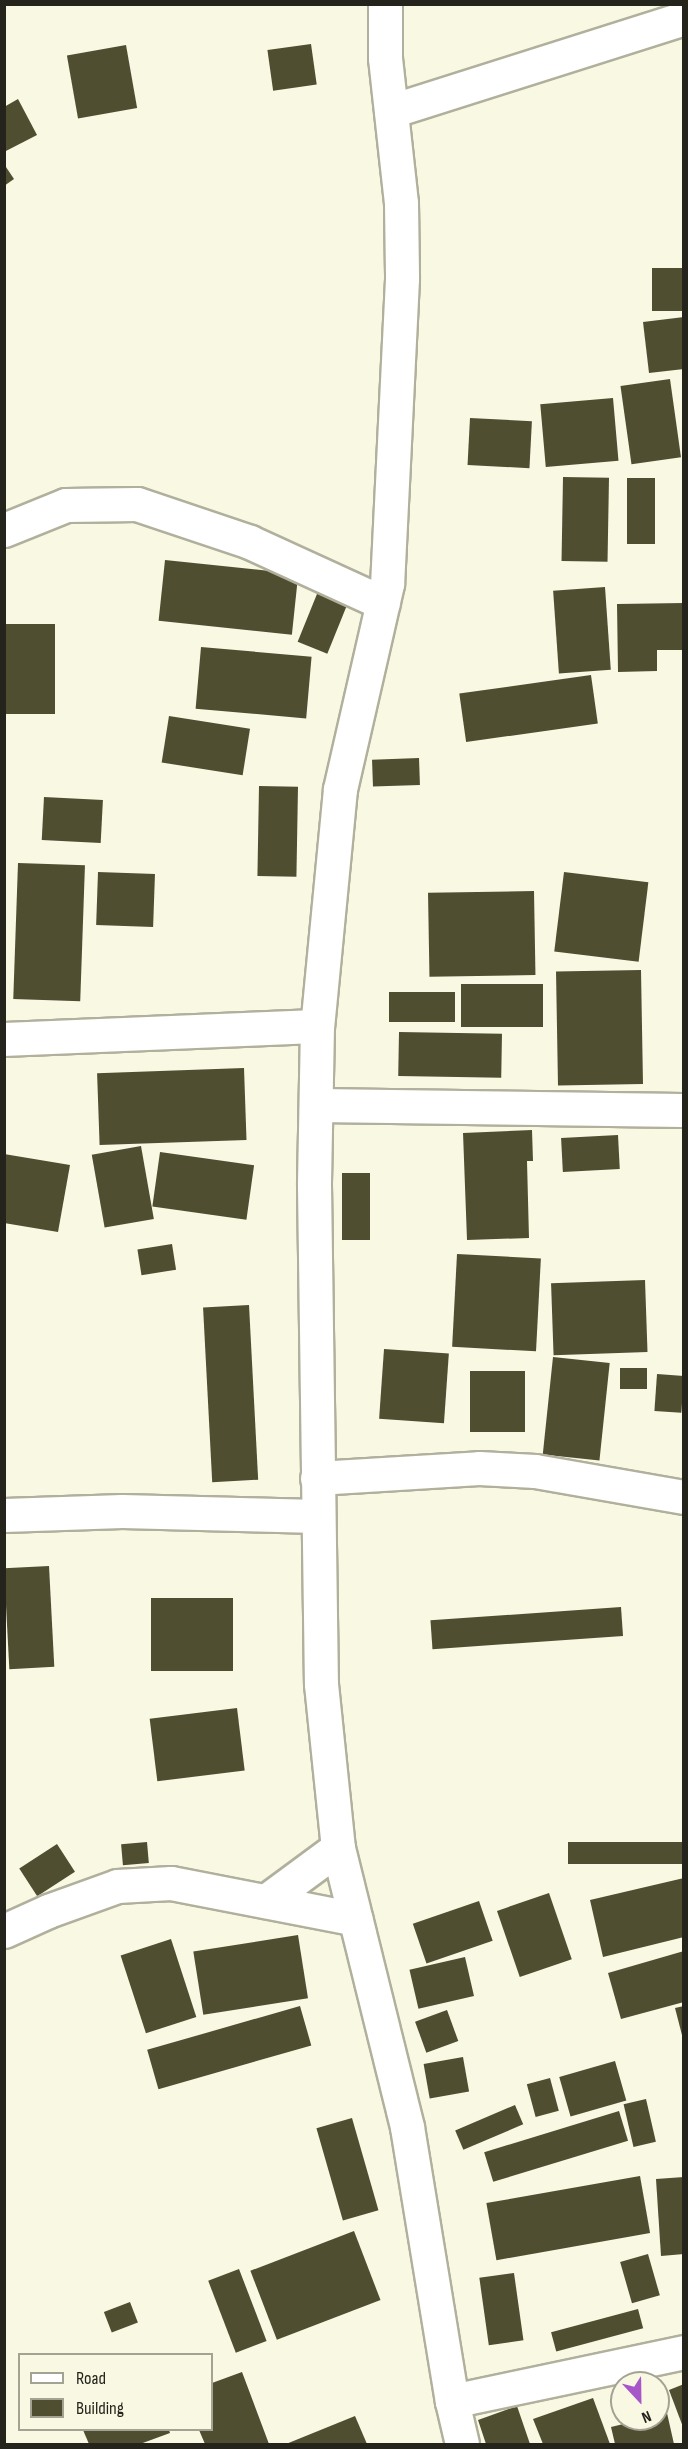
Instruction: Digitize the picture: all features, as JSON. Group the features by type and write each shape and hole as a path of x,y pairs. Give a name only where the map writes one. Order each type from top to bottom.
{"street":[{"path":"385,4 385,58 401,203 402,279 388,573 340,789 317,1026 314,1185 321,1684 338,1848 407,2127 452,2401 462,2445"},
{"path":"391,111 684,18"},
{"path":"4,530 66,505 137,504 250,542 383,603"},
{"path":"4,1039 317,1026"},
{"path":"316,1105 684,1110"},
{"path":"317,1478 479,1468 535,1471 684,1497"},
{"path":"4,1515 122,1511 317,1516"},
{"path":"266,1901 338,1848"},
{"path":"4,1931 48,1911 117,1886 171,1882 356,1919"},
{"path":"452,2401 684,2352"}],"building":[{"path":"311,44 317,85 273,91 267,50"},
{"path":"126,45 137,108 78,118 67,55"},
{"path":"18,99 37,135 4,152 4,107"},
{"path":"4,164 14,179 4,186"},
{"path":"652,268 684,268 684,311 652,311"},
{"path":"684,317 684,369 649,373 643,322"},
{"path":"670,379 681,457 631,464 620,386"},
{"path":"613,398 618,461 546,467 540,404"},
{"path":"470,418 532,421 529,468 468,465"},
{"path":"563,477 609,478 608,562 562,561"},
{"path":"627,478 655,478 655,544 627,544"},
{"path":"165,560 298,574 292,635 159,621"},
{"path":"605,587 611,670 559,673 553,591"},
{"path":"319,589 349,601 327,654 298,642"},
{"path":"684,603 684,650 657,650 657,671 618,672 617,604"},
{"path":"4,624 55,624 55,714 4,714"},
{"path":"201,647 312,657 306,718 196,709"},
{"path":"591,675 598,724 466,742 459,694"},
{"path":"169,716 250,729 243,775 162,762"},
{"path":"419,758 420,785 373,787 372,760"},
{"path":"259,786 298,787 296,877 257,876"},
{"path":"44,797 103,800 101,843 42,840"},
{"path":"18,863 85,865 80,1001 13,999"},
{"path":"98,872 155,874 153,927 96,925"},
{"path":"564,872 648,882 639,962 554,951"},
{"path":"534,891 535,975 429,977 428,893"},
{"path":"641,970 643,1084 558,1085 556,971"},
{"path":"461,984 543,984 543,1027 461,1027"},
{"path":"389,992 455,992 455,1022 389,1022"},
{"path":"399,1032 502,1034 501,1078 398,1076"},
{"path":"244,1068 247,1140 100,1145 97,1073"},
{"path":"532,1130 533,1161 527,1161 529,1238 467,1240 463,1133"},
{"path":"618,1135 620,1169 563,1172 561,1138"},
{"path":"141,1146 154,1219 105,1228 92,1155"},
{"path":"160,1152 254,1165 246,1220 152,1206"},
{"path":"4,1154 70,1165 58,1232 4,1223"},
{"path":"342,1173 370,1173 370,1240 342,1240"},
{"path":"172,1244 176,1270 141,1275 137,1249"},
{"path":"457,1254 541,1258 536,1351 452,1347"},
{"path":"645,1280 648,1352 554,1355 551,1283"},
{"path":"249,1305 258,1480 212,1482 203,1307"},
{"path":"384,1349 449,1354 444,1423 379,1419"},
{"path":"553,1357 610,1363 599,1460 543,1454"},
{"path":"620,1368 647,1368 647,1389 620,1389"},
{"path":"470,1371 525,1371 525,1432 470,1432"},
{"path":"657,1374 684,1376 681,1413 654,1411"},
{"path":"49,1566 54,1667 9,1669 4,1568"},
{"path":"151,1598 233,1598 233,1671 151,1671"},
{"path":"621,1607 623,1636 432,1649 430,1620"},
{"path":"237,1708 245,1771 157,1781 150,1719"},
{"path":"147,1842 149,1863 123,1865 121,1844"},
{"path":"568,1842 684,1842 684,1864 568,1864"},
{"path":"57,1844 75,1872 37,1896 19,1869"},
{"path":"684,1878 684,1937 603,1957 590,1900"},
{"path":"549,1893 572,1959 520,1977 497,1911"},
{"path":"479,1901 493,1941 426,1964 413,1924"},
{"path":"298,1935 308,1998 203,2015 193,1952"},
{"path":"171,1939 196,2017 146,2033 121,1955"},
{"path":"684,1951 684,2002 621,2019 608,1973"},
{"path":"465,1957 474,1996 418,2009 409,1970"},
{"path":"300,2006 311,2045 158,2089 147,2050"},
{"path":"684,2006 684,2039 683,2039 675,2008"},
{"path":"447,2010 458,2041 426,2053 415,2022"},
{"path":"463,2057 469,2091 430,2098 424,2064"},
{"path":"615,2061 626,2100 571,2116 559,2077"},
{"path":"550,2078 559,2111 536,2117 527,2084"},
{"path":"646,2099 656,2142 633,2147 624,2104"},
{"path":"515,2105 523,2124 463,2150 455,2130"},
{"path":"619,2111 628,2141 493,2182 484,2152"},
{"path":"352,2118 378,2210 343,2220 316,2128"},
{"path":"640,2176 650,2233 496,2260 486,2203"},
{"path":"684,2177 684,2254 661,2256 656,2179"},
{"path":"354,2231 381,2300 277,2340 250,2271"},
{"path":"648,2254 660,2295 632,2303 620,2262"},
{"path":"239,2269 267,2341 236,2353 208,2281"},
{"path":"514,2273 523,2340 489,2345 479,2278"},
{"path":"130,2302 138,2323 112,2333 104,2312"},
{"path":"638,2309 643,2328 556,2352 551,2332"},
{"path":"242,2372 269,2444 205,2444 199,2431 213,2431 213,2383"},
{"path":"684,2384 684,2427 670,2393 670,2390"},
{"path":"593,2398 610,2444 543,2444 533,2419"},
{"path":"517,2406 530,2444 486,2444 478,2420"},
{"path":"355,2416 367,2444 286,2444"},
{"path":"670,2426 674,2444 615,2444 612,2431 670,2431"},
{"path":"83,2431 169,2431 170,2433 140,2444 89,2444"}]}
